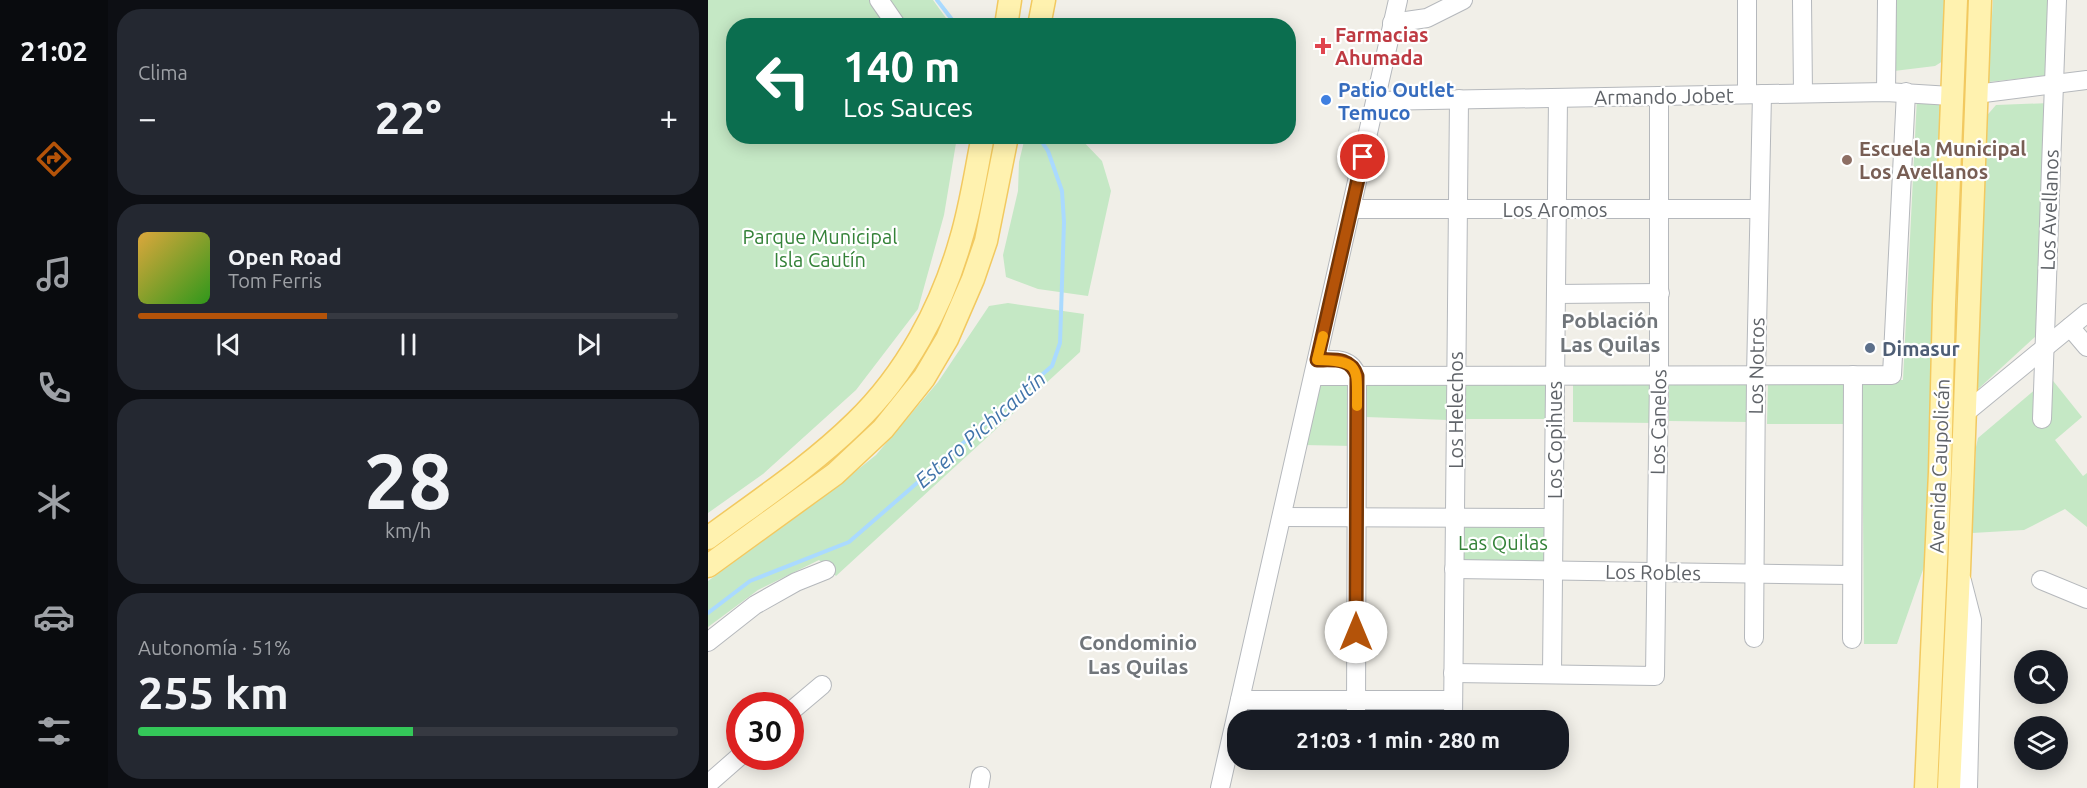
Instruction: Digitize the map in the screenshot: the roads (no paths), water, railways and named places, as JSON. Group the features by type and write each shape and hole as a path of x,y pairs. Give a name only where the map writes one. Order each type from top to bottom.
{"main road":[{"path":"1008,18 1011,0"},
{"path":"1031,18 1034,0"},
{"path":"1041,18 1044,0"},
{"name":"Avenida Caupolicán","path":"1926,788 1956,0"},
{"name":"Avenida Caupolicán","path":"1949,788 1980,0"},
{"path":"1951,96 1960,118 1962,154 1971,202"},
{"path":"708,538 837,440 873,404 902,366 925,328 945,284 961,239 981,144"},
{"path":"708,566 836,474 883,429 924,378 947,339 973,279 986,241 1005,144"},
{"path":"1940,465 1949,434 1964,414 1948,397 1943,383"},
{"path":"1932,637 1948,653 1954,668"}],"street":[{"path":"879,0 891,18"},
{"path":"1220,788 1398,0"},
{"path":"1392,23 1427,18 1463,0"},
{"name":"Los Notros","path":"1747,0 1754,94 1758,209 1754,638"},
{"path":"1802,0 1803,93"},
{"path":"1886,92 1887,0"},
{"name":"Los Avellanos","path":"2042,419 2057,0"},
{"path":"1976,94 2087,80"},
{"name":"Armando Jobet","path":"1376,101 1886,92 1951,96"},
{"path":"1315,368 1357,376 1892,375 1906,92"},
{"name":"Los Canelos","path":"1552,673 1655,676 1660,293 1659,96"},
{"name":"Los Copihues","path":"1552,673 1558,98"},
{"name":"Los Helechos","path":"1453,710 1459,99"},
{"name":"Los Aromos","path":"1352,208 1758,209"},
{"path":"1556,294 1660,293"},
{"path":"1964,414 2087,313"},
{"path":"2070,327 2087,347"},
{"path":"1852,639 1853,375"},
{"path":"1356,710 1357,376"},
{"path":"1282,517 1553,518"},
{"name":"Los Robles","path":"1454,569 1851,574"},
{"path":"708,642 755,605 796,582 826,570"},
{"name":"Avenida Caupolicán","path":"1959,571 1972,620 1968,788"},
{"path":"2041,580 2087,599"},
{"path":"1453,672 1552,673"},
{"path":"804,700 822,685"},
{"path":"1240,700 1453,700"},
{"path":"708,784 726,768"}],"waterway":[{"name":"Estero Pichicautín","path":"937,0 951,18"},
{"name":"Estero Pichicautín","path":"708,613 750,581 849,542 1052,366 1060,343 1064,222 1062,191 1043,144"}],"place":[{"name":"Farmacias Ahumada","path":"1323,46"},
{"name":"Patio Outlet Temuco","path":"1326,100"},
{"name":"Escuela Municipal Los Avellanos","path":"1847,160"},
{"name":"Dimasur","path":"1870,348"}],"district":[{"name":"Población Las Quilas","path":"1610,332"},
{"name":"Condominio Las Quilas","path":"1138,654"}],"park label":[{"name":"Parque Municipal Isla Cautín","path":"820,248"},
{"name":"Las Quilas","path":"1503,542"}]}
